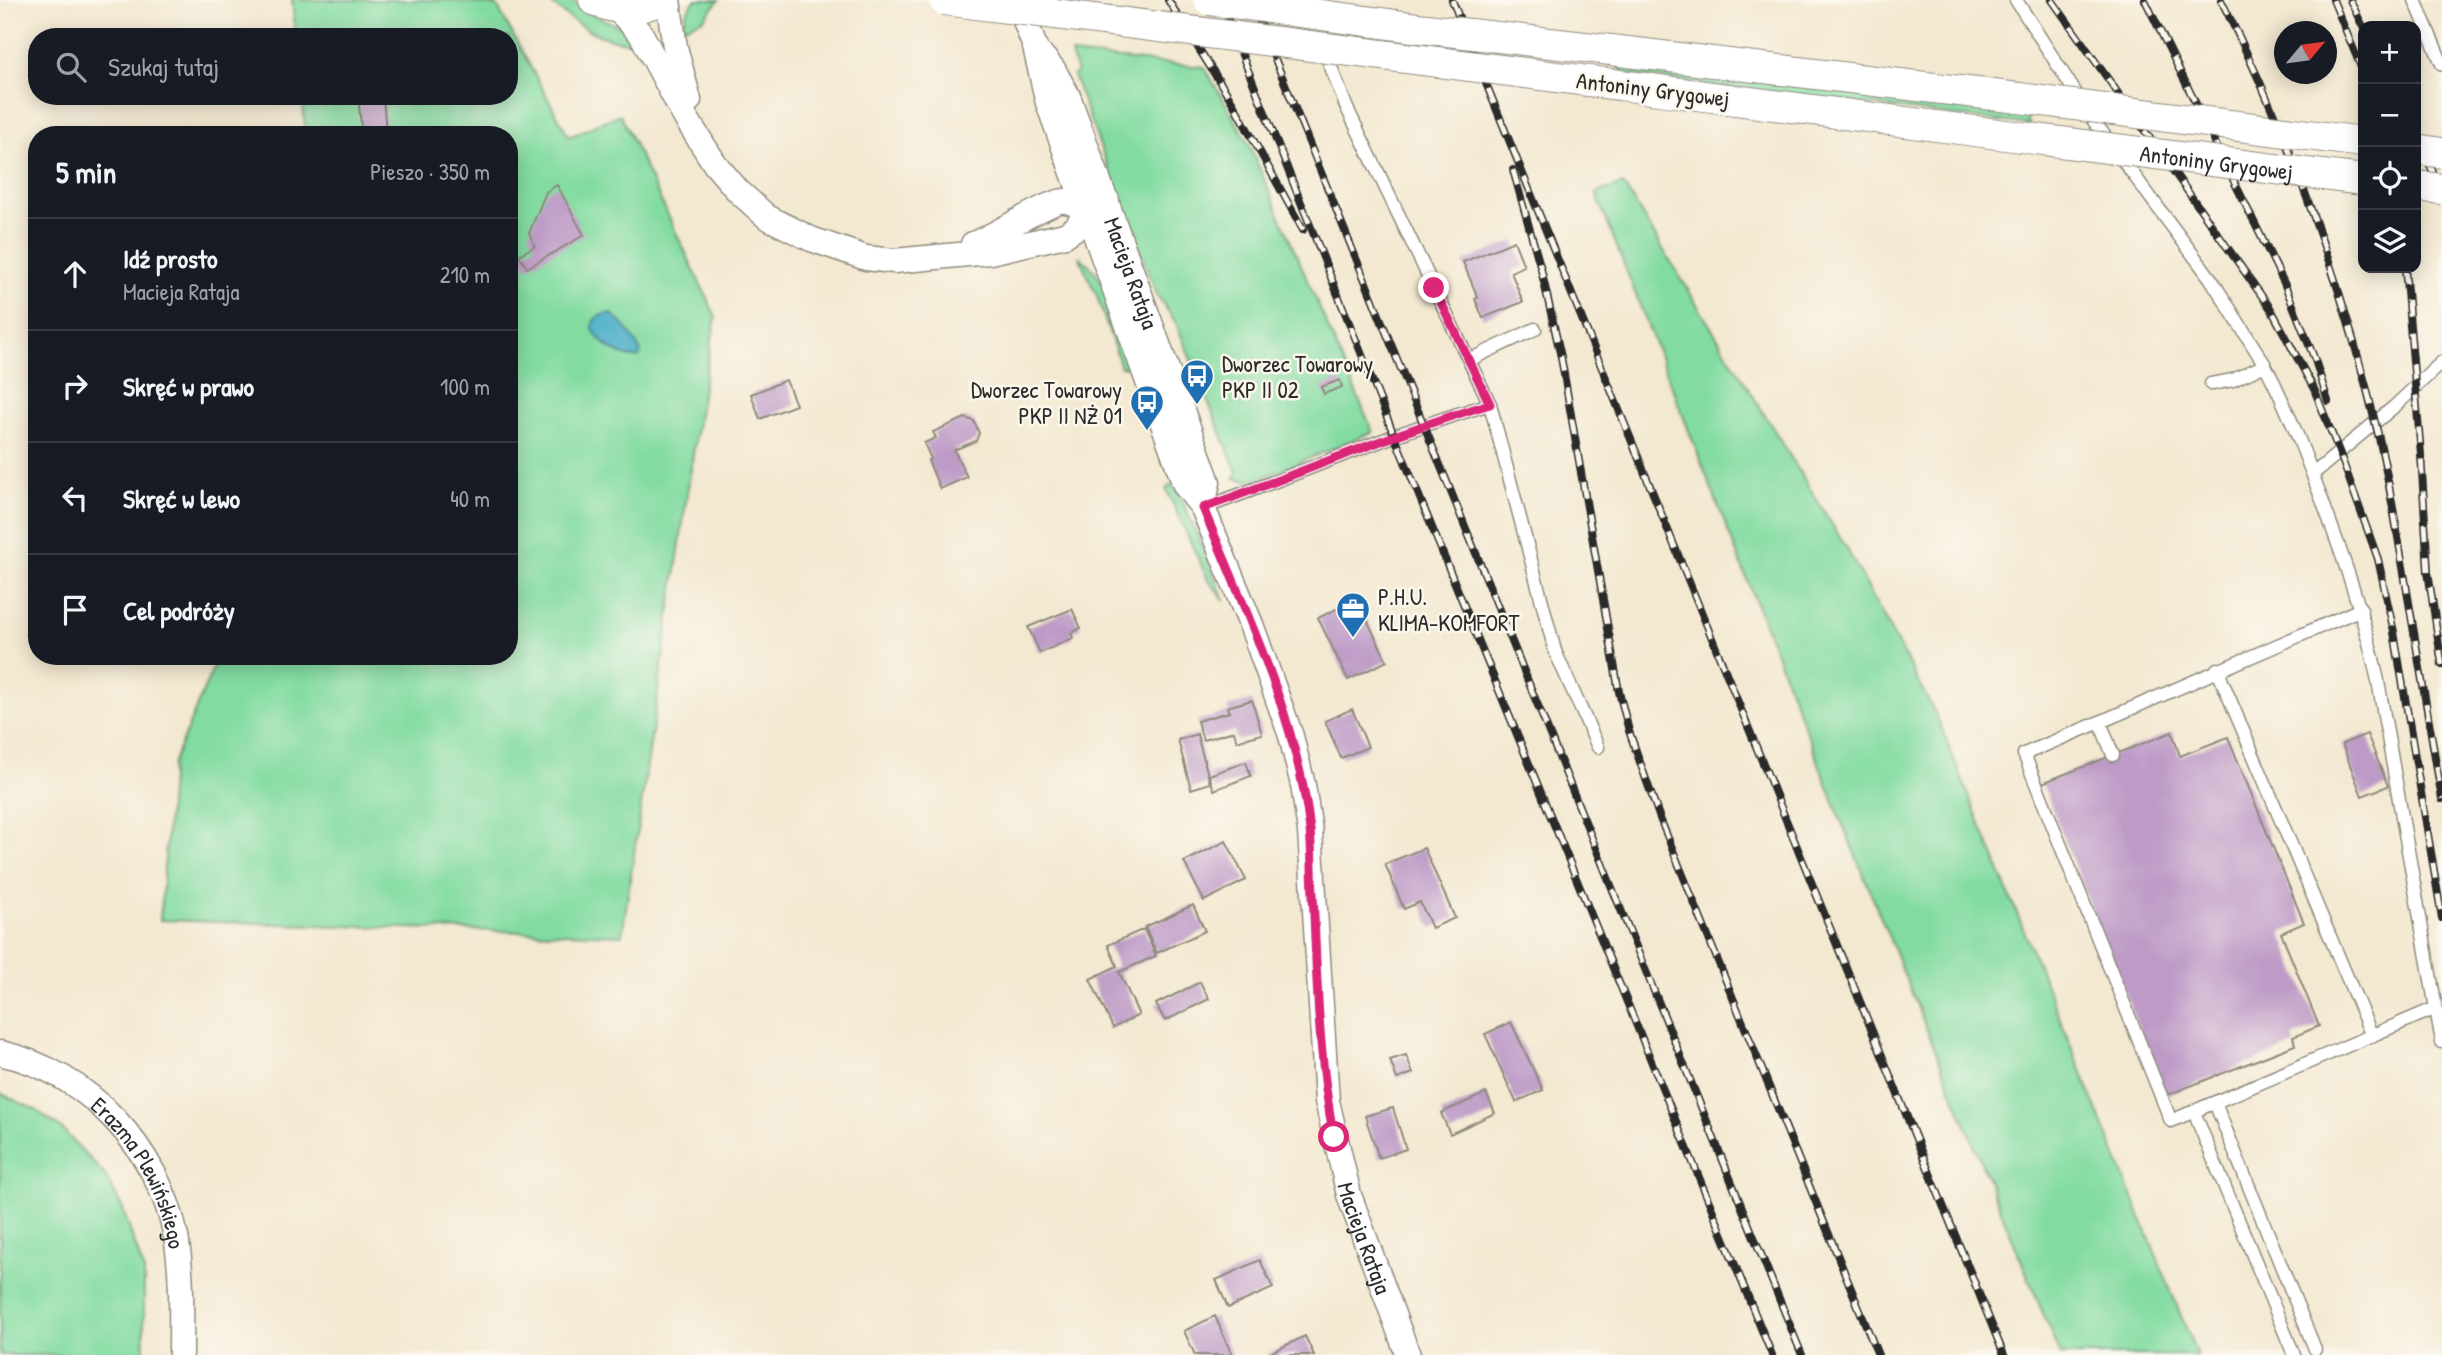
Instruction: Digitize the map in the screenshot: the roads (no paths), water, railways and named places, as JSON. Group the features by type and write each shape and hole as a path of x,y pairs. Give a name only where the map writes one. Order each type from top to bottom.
{"street":[{"path":"605,4 636,8 659,0"},
{"path":"668,0 680,68 702,144"},
{"name":"Antoniny Grygowej","path":"944,0 2358,179"},
{"name":"Macieja Rataja","path":"1017,0 1035,47 1048,103 1097,205 1185,485 1203,508 1252,627 1291,736 1303,785 1310,831 1327,1101 1349,1195 1408,1355"},
{"name":"Antoniny Grygowej","path":"1209,0 1419,28 2019,98 2358,141"},
{"path":"605,4 641,34 684,115 715,163 738,191 767,217 845,253 894,261 990,252 1065,235 1077,227 1097,205"},
{"path":"2421,150 2442,153"},
{"path":"2421,187 2442,189"},
{"path":"926,260 987,239 1052,203 1064,201 1097,205"},
{"name":"Erazma Plewińskiego","path":"0,1054 29,1061 62,1077 90,1096 125,1131 155,1175 168,1205 178,1249 181,1275 181,1355"}],"lane":[{"path":"1305,0 1346,106 1490,404 1555,651 1598,747"},
{"path":"2016,0 2093,120 2211,279 2265,365 2281,396 2313,474 2361,609 2378,681 2442,1042"},
{"path":"2415,0 2442,64"},
{"path":"1469,360 1535,329"},
{"path":"2313,474 2395,406 2442,362"},
{"path":"2211,384 2233,380 2265,365"},
{"path":"1203,508 1423,424 1490,404"},
{"path":"2361,609 2024,754 2171,1121 2436,1009"},
{"path":"2217,669 2372,1036"},
{"path":"2100,722 2112,755"},
{"path":"2215,1103 2315,1349"},
{"path":"2194,1112 2294,1355"}],"water":[{"path":"611,313 632,336 641,352 639,357 617,352 599,338 593,323 599,317"}],"railway":[{"path":"1168,0 1233,103 1303,230"},
{"path":"1220,0 1394,435 1772,1355"},
{"path":"1251,0 1802,1355"},
{"path":"1452,0 2004,1355"},
{"path":"2052,0 2271,309 2314,389 2378,559 2394,632 2442,918"},
{"path":"2145,0 2284,283 2315,360 2328,401"},
{"path":"2221,0 2270,105 2313,214 2365,381 2390,491 2442,799"},
{"path":"2333,0 2358,60"},
{"path":"2350,0 2360,21"},
{"path":"2421,145 2442,193"},
{"path":"1513,170 1541,269 1561,357 1619,692 1629,731 1659,816 1878,1355"},
{"path":"2405,273 2428,572 2442,665"}],"place":[{"name":"Dworzec Towarowy PKP II 02","path":"1197,406"},
{"name":"Dworzec Towarowy PKP II NŻ 01","path":"1147,432"},
{"name":"P.H.U. KLIMA-KOMFORT","path":"1353,639"}]}
